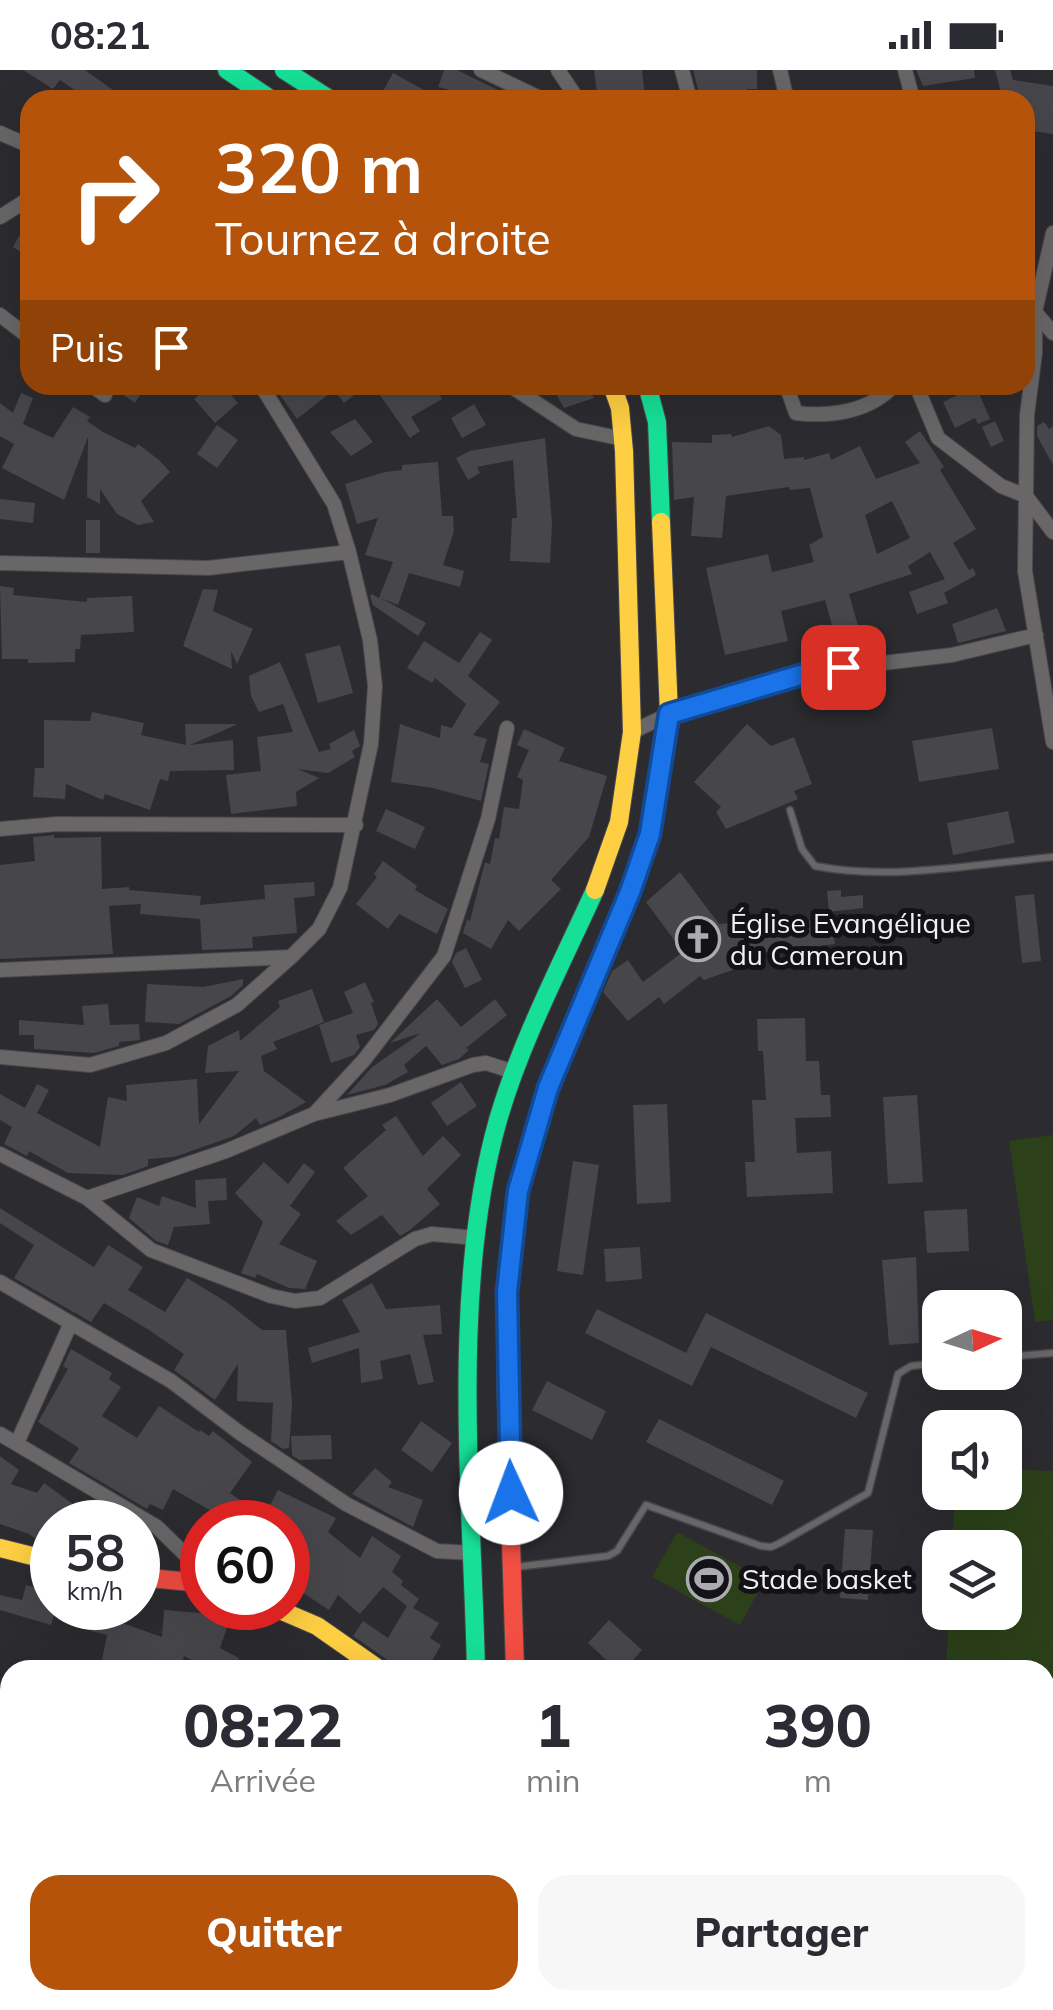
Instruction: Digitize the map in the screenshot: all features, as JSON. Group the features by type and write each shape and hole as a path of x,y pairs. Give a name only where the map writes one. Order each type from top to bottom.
{"main road":[{"path":"227,70 257,90"},
{"path":"284,70 315,90"},
{"path":"476,1660 468,1390 470,1289 486,1172 514,1072 603,871 618,822 632,732 623,439 615,395"},
{"path":"515,1660 506,1383 507,1310 518,1191 548,1088 630,892 650,834 669,714 658,440 650,395"},
{"path":"0,1548 30,1555"},
{"path":"310,1623 366,1660"}],"street":[{"path":"481,70 523,90"},
{"path":"1035,294 1053,232"},
{"path":"0,1057 90,1065 166,1043 237,1005 291,957 319,929 340,888 371,744 375,686 370,640 350,552 334,504 267,395"},
{"path":"524,395 576,429 623,439"},
{"path":"790,395 796,413 816,415 850,411 885,395"},
{"path":"920,395 938,438 1001,486 1026,496 1053,532"},
{"path":"1031,395 1025,571 1053,742"},
{"path":"0,563 208,568 350,552"},
{"path":"632,732 669,714 814,671 952,655 1036,635"},
{"path":"314,1114 364,1060 439,966 488,819 507,728"},
{"path":"0,829 57,824 356,824"},
{"path":"0,970 291,957"},
{"path":"87,1198 226,1150 314,1114 390,1095 473,1065 486,1064 514,1072"},
{"path":"0,1154 87,1198 150,1250 295,1302 320,1298 415,1239 432,1234 476,1238"},
{"path":"0,1282 171,1382 346,1504 437,1551 472,1552"},
{"path":"17,1444 70,1325"},
{"path":"0,1434 157,1527 180,1549"}],"lane":[{"path":"790,810 802,848 816,866 846,872 1053,857"},
{"path":"1022,1355 1053,1352"},
{"path":"514,1567 608,1556 617,1551 646,1505 760,1546 780,1543 868,1492 898,1374 922,1365"}],"green space":[{"path":"1053,1135 1053,1320 1035,1322 1009,1141"},
{"path":"1022,1470 1053,1471 1053,1660 947,1660 948,1630 1022,1630 1022,1530 953,1530 954,1510 1022,1510"},
{"name":"Stade basket","path":"677,1532 765,1580 740,1625 652,1577"}],"building":[{"path":"23,70 85,70 113,90 74,90 60,80 53,89"},
{"path":"444,70 457,70 498,90 450,90 438,87"},
{"path":"594,70 642,70 644,90 597,90"},
{"path":"693,70 757,70 757,89 698,90"},
{"path":"916,70 974,70 975,78 923,86"},
{"path":"995,70 1010,70 1013,80 1053,86 1053,134 1035,131 1035,90 1000,90"},
{"path":"393,73 424,90 384,90"},
{"path":"20,395 33,398 23,424 53,438 73,407 90,417 87,421 103,432 135,448 138,444 159,460 170,472 141,501 154,522 138,525 117,514 100,489 100,504 87,497 88,437 64,500 2,468 14,444 0,436 0,403 13,413"},
{"path":"123,395 140,395 135,403"},
{"path":"199,395 231,395 238,403 215,423 194,399"},
{"path":"280,395 328,395 297,419"},
{"path":"338,395 354,395 344,403"},
{"path":"380,395 440,395 442,399 411,417 420,431 410,438"},
{"path":"557,395 594,398 564,408"},
{"path":"957,395 980,395 990,419 978,424 975,418 955,428 943,402"},
{"path":"474,404 486,425 462,438 451,418"},
{"path":"355,419 373,442 351,456 330,432"},
{"path":"995,421 1004,441 991,447 982,427"},
{"path":"1044,422 1049,429 1053,426 1053,465 1037,436 1037,426"},
{"path":"217,425 238,440 217,468 197,454"},
{"path":"769,426 781,435 784,459 804,460 829,453 831,460 860,446 876,479 920,463 905,442 920,431 976,529 953,543 976,575 944,593 948,603 917,614 909,592 945,579 930,552 908,566 912,574 849,594 861,636 837,643 825,600 781,611 788,641 725,655 706,568 768,554 772,572 814,562 809,545 823,537 810,488 789,487 726,496 722,538 691,536 694,497 674,500 672,442 712,443 712,435 732,437","holes":["892,501 910,538 877,554 865,515"]},
{"path":"545,438 552,523 550,563 510,561 512,518 517,518 513,460 477,467 480,473 468,480 456,458 470,451"},
{"path":"438,462 442,516 453,516 454,531 443,565 464,571 460,587 409,573 398,605 381,598 426,623 418,636 373,605 370,596 379,598 393,562 365,555 378,518 357,524 345,484 402,470 402,465"},
{"path":"0,499 35,503 33,523 0,519"},
{"path":"86,520 100,520 100,553 86,553"},
{"path":"0,586 14,588 13,595 87,602 87,598 132,596 134,632 81,635 75,662 2,659"},
{"path":"203,589 218,590 213,611 253,629 237,664 231,651 232,669 183,646"},
{"path":"997,608 1006,631 958,643 952,624"},
{"path":"480,632 492,640 468,676 500,702 473,735 487,739 480,762 489,764 481,801 391,782 400,724 440,738 441,725 452,728 466,704 435,678 432,683 407,668 424,641 459,663"},
{"path":"340,645 353,693 318,703 305,654"},
{"path":"280,662 319,752 331,749 329,744 354,730 360,746 352,751 355,757 328,773 298,769 319,778 296,792 297,806 231,814 226,775 261,771 257,737 293,732 283,704 259,712 251,696 249,676"},
{"path":"92,712 144,723 141,735 186,745 185,724 238,724 190,745 233,740 234,770 170,771 168,781 160,779 150,810 105,794 103,800 66,784 65,799 33,797 35,768 44,768 44,720 90,721"},
{"path":"747,724 771,746 794,737 812,784 794,791 798,799 726,829 716,812 721,807 694,782"},
{"path":"992,728 999,769 919,782 912,741"},
{"path":"524,729 565,748 559,761 607,776 589,837 551,880 561,889 519,931 508,920 491,949 463,933 467,919 470,921 485,862 490,864 495,838 499,839 504,807 519,809 523,780 517,777 529,750 517,745"},
{"path":"386,809 425,827 415,849 376,831"},
{"path":"1008,811 1015,843 953,855 947,823"},
{"path":"33,837 101,837 102,889 129,887 201,896 200,905 265,899 264,885 314,882 315,896 294,898 297,933 252,937 253,948 202,950 200,919 140,914 141,904 109,906 113,954 0,959 0,865 35,861"},
{"path":"383,861 417,886 415,890 448,909 437,934 399,914 388,929 356,904 377,877 374,874"},
{"path":"680,872 719,924 787,918 787,924 832,918 835,944 736,956 741,967 704,980 700,976 664,1004 659,997 628,1021 603,992 612,971 628,960 643,982 683,952 646,902"},
{"path":"841,890 841,897 863,895 863,908 829,912 827,891"},
{"path":"1034,894 1041,961 1022,963 1015,896"},
{"path":"466,948 482,980 465,988 452,962 456,953"},
{"path":"243,979 243,985 231,996 179,1024 145,1022 147,984 203,987"},
{"path":"365,982 378,1024 374,1030 356,1035 360,1047 354,1055 331,1063 319,1025 353,1013 344,992"},
{"path":"312,989 324,1022 273,1042 277,1049 261,1056 264,1071 306,1102 279,1117 260,1125 256,1118 234,1136 174,1157 148,1159 148,1166 123,1175 68,1173 29,1151 27,1156 4,1144 12,1127 0,1120 0,1094 25,1108 37,1084 49,1090 37,1113 100,1147 108,1097 127,1101 126,1085 197,1079 199,1124 239,1071 205,1073 208,1046 239,1030 240,1041 280,1007 278,1001"},
{"path":"437,999 461,1027 495,999 507,1015 466,1048 469,1050 459,1059 442,1065 426,1046 404,1065 408,1072 385,1085 347,1095 372,1067 421,1033 390,1043"},
{"path":"108,1004 110,1025 139,1024 140,1040 119,1042 119,1046 94,1053 34,1049 34,1035 19,1035 19,1020 84,1025 82,1006"},
{"path":"805,1018 806,1061 819,1061 821,1095 830,1095 831,1117 795,1118 797,1153 831,1151 833,1193 747,1197 745,1162 755,1162 752,1100 766,1100 757,1019"},
{"path":"461,1082 477,1106 447,1126 431,1103"},
{"path":"917,1095 923,1182 888,1184 883,1097"},
{"path":"667,1104 671,1202 637,1204 633,1105"},
{"path":"396,1116 423,1156 443,1136 461,1155 427,1189 440,1204 410,1230 400,1236 382,1215 351,1235 336,1221 368,1196 343,1168 386,1130 382,1125"},
{"path":"573,1161 599,1165 583,1275 557,1271"},
{"path":"264,1162 288,1184 304,1163 315,1172 290,1206 301,1214 279,1244 317,1261 305,1289 241,1273 263,1222 235,1193"},
{"path":"226,1178 227,1200 208,1201 210,1224 174,1227 168,1245 156,1241 129,1218 137,1197 159,1206 162,1196 196,1208 195,1180"},
{"path":"0,1208 94,1267 108,1245 143,1267 128,1290 165,1312 187,1278 262,1330 286,1330 292,1404 289,1448 283,1449 271,1441 273,1403 237,1401 238,1364 215,1400 174,1370 184,1354 149,1330 104,1303 91,1322 14,1278 34,1245 0,1223"},
{"path":"967,1209 969,1251 927,1253 924,1211"},
{"path":"640,1247 642,1279 606,1282 604,1249"},
{"path":"916,1257 919,1343 889,1345 882,1260"},
{"path":"372,1283 386,1309 440,1305 442,1334 423,1335 434,1382 418,1385 410,1354 380,1361 383,1379 361,1383 359,1348 312,1363 308,1348 360,1332 342,1300"},
{"path":"597,1309 686,1353 706,1313 868,1393 856,1418 711,1347 692,1386 585,1333"},
{"path":"71,1349 112,1373 109,1379 121,1387 102,1416 137,1438 159,1406 199,1432 209,1436 213,1431 252,1462 230,1493 240,1500 192,1500 173,1489 163,1510 160,1500 132,1500 69,1463 79,1448 38,1422 68,1369 63,1366"},
{"path":"547,1381 606,1411 592,1440 532,1410"},
{"path":"659,1419 784,1481 772,1505 646,1442"},
{"path":"421,1421 452,1443 432,1472 401,1450"},
{"path":"331,1435 332,1459 299,1460 292,1455 291,1436"},
{"path":"0,1456 19,1470 11,1484 37,1493 44,1483 67,1500 30,1500 30,1535 0,1524"},
{"path":"375,1468 392,1482 388,1487 423,1500 413,1527 352,1494"},
{"path":"278,1490 299,1500 273,1500"},
{"path":"310,1505 336,1518 328,1532 360,1558 372,1536 401,1556 392,1572 419,1599 413,1608 439,1623 430,1638 441,1645 433,1660 388,1660 353,1636 363,1621 388,1638 407,1606 383,1587 360,1614 338,1595 329,1610 310,1598"},
{"path":"845,1529 873,1530 868,1600 840,1598"},
{"path":"26,1585 30,1586 30,1619 0,1610 0,1595 22,1600"},
{"path":"164,1610 180,1611 180,1630 226,1630 220,1648 239,1658 102,1660 107,1635 91,1631 142,1630 162,1637"},
{"path":"609,1620 642,1650 633,1660 606,1660 588,1643"}],"traffic: fast":[{"path":"227,70 257,90"},
{"path":"284,70 315,90"},
{"path":"650,395 657,422 661,522"},
{"path":"476,1660 469,1322 483,1185 498,1120 518,1061 595,890"}],"traffic: slow":[{"path":"595,890 619,822 632,732 624,451 615,395"},
{"path":"541,1112 630,892 649,834 669,714 661,522"},
{"path":"0,1548 30,1556"},
{"path":"310,1623 366,1660"}],"traffic: jam":[{"path":"515,1660 507,1292 518,1191 541,1112"},
{"path":"160,1579 180,1581"}],"place":[{"name":"Église Evangélique du Cameroun","path":"698,939"},
{"name":"Stade basket","path":"709,1579"}],"route":[{"path":"511,1493 507,1292 518,1191 548,1088 630,892 650,834 669,714 814,671 843,667"}]}
